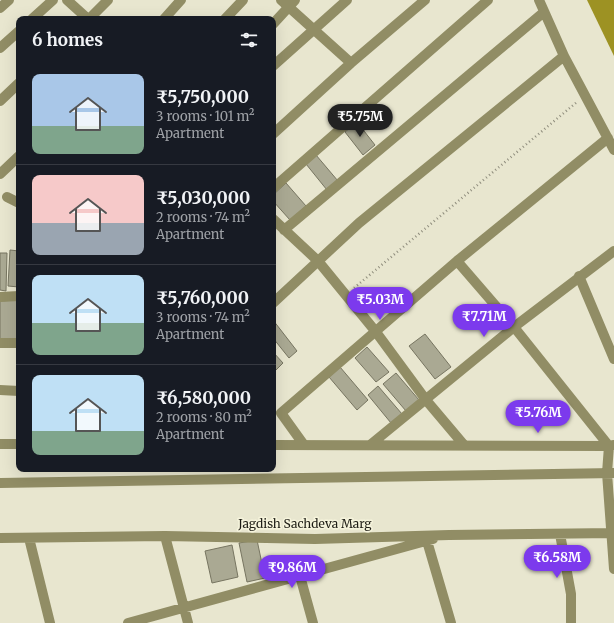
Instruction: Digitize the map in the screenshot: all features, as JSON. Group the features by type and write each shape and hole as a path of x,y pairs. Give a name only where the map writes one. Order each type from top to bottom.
{"street":[{"path":"0,8 9,0"},
{"path":"35,16 53,0"},
{"path":"68,0 85,16"},
{"path":"91,16 108,0"},
{"path":"167,16 181,0"},
{"path":"228,16 243,0"},
{"path":"276,63 347,0"},
{"path":"276,131 351,63 425,0"},
{"path":"276,185 488,0"},
{"path":"539,0 564,56 614,150"},
{"path":"276,20 288,2 313,29 351,63"},
{"path":"284,230 544,12"},
{"path":"0,48 16,34"},
{"path":"276,300 359,224 564,56"},
{"path":"0,101 16,86"},
{"path":"304,445 282,413 457,261 608,138"},
{"path":"0,174 16,159"},
{"path":"7,197 16,202"},
{"path":"276,222 318,261 376,332 426,400 464,445"},
{"path":"370,445 514,327 579,276 614,251"},
{"path":"457,261 612,445 611,473 614,569"},
{"path":"579,276 614,359"},
{"path":"0,297 16,296"},
{"path":"0,343 16,343"},
{"path":"0,390 16,390"},
{"path":"0,444 16,444"},
{"path":"276,445 612,445"},
{"path":"0,483 611,473"},
{"name":"Jagdish Sachdeva Marg","path":"0,538 165,536 315,539 449,535 612,533"},
{"path":"560,534 571,594 571,623"},
{"path":"128,623 449,535"},
{"path":"165,536 188,623"},
{"path":"29,538 50,623"},
{"path":"427,541 451,623"},
{"path":"300,576 313,623"}],"path":[{"path":"345,295 585,95"}],"shaded area":[{"path":"587,0 614,0 614,56"}],"building":[{"path":"357,122 375,145 363,155 345,132"},
{"path":"316,155 338,181 327,190 306,164"},
{"path":"286,183 306,206 290,220 276,204 276,192"},
{"path":"10,250 16,251 16,287 8,286"},
{"path":"0,253 7,253 6,291 0,290"},
{"path":"16,300 16,340 0,341 0,301"},
{"path":"276,324 297,351 289,358 276,342"},
{"path":"425,334 451,367 435,379 409,346"},
{"path":"367,347 389,372 376,382 355,358"},
{"path":"276,355 283,363 276,370"},
{"path":"340,367 368,400 357,410 329,377"},
{"path":"396,373 419,400 406,411 383,384"},
{"path":"378,386 402,414 391,423 368,395"},
{"path":"257,540 265,578 247,582 239,543"},
{"path":"232,545 238,577 212,583 205,551"}]}
